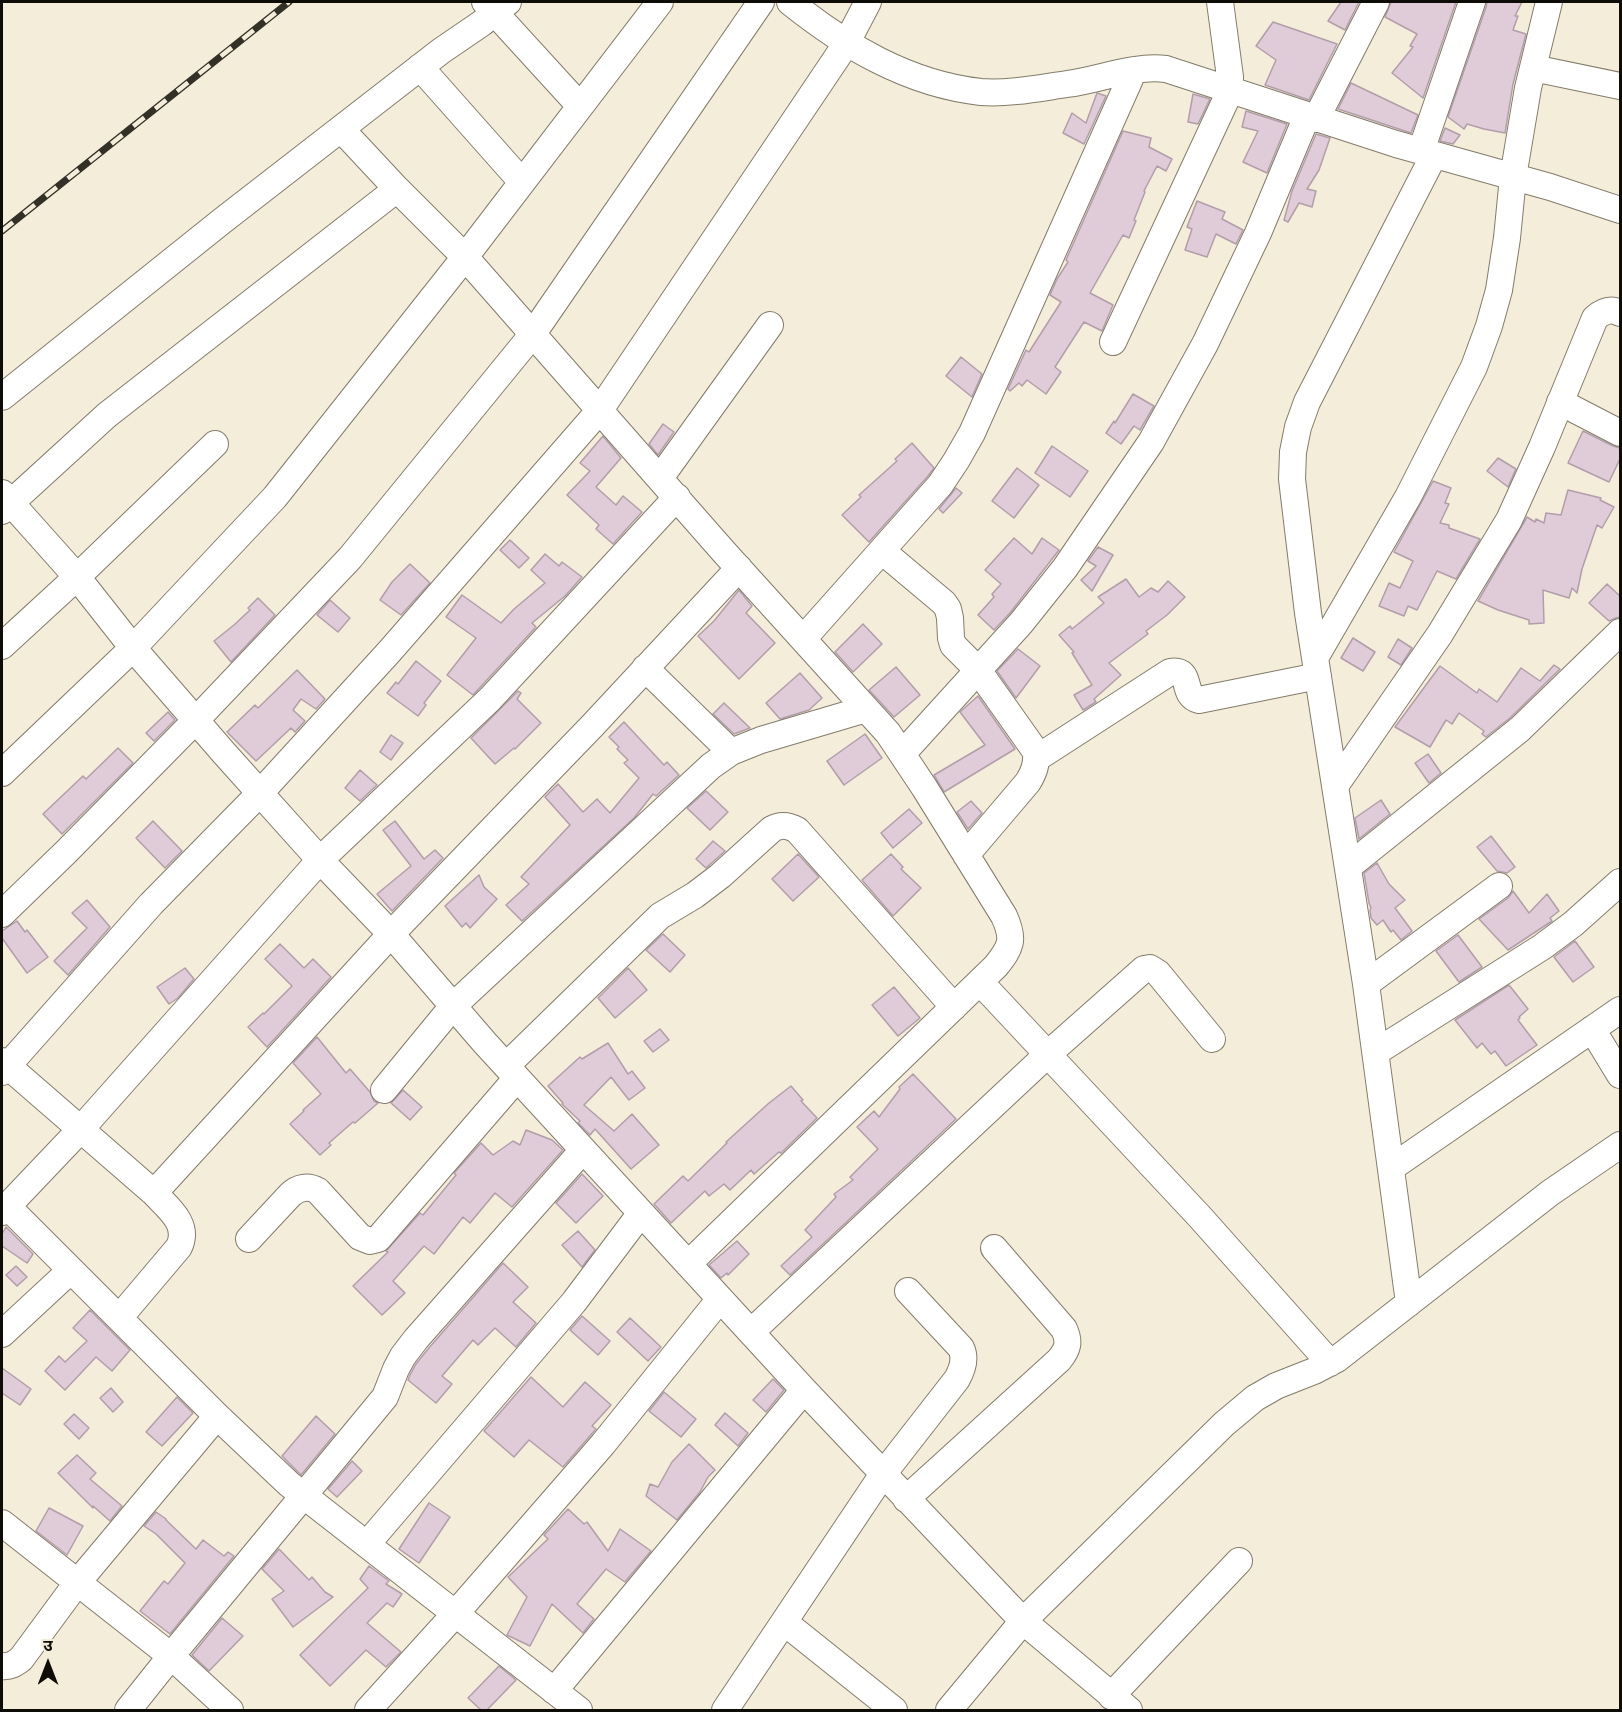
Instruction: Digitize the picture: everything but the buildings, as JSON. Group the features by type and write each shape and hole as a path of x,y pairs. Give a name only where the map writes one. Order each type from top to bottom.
{"street":[{"path":"2,773 133,648 275,497 465,257 660,2"},
{"path":"2,914 196,720 351,558 532,335 761,2"},
{"path":"790,2 846,44 889,66 936,83 981,92 1017,91 1074,83 1134,70 1166,69 1312,118 1550,187 1620,210"},
{"path":"119,1318 179,1247 182,1242 180,1222 154,1193 3,1066 152,904 260,793 389,652 600,410 846,44 868,2"},
{"path":"1113,342 1230,91 1220,2"},
{"path":"902,754 1021,623 1065,568 1151,442 1205,344 1312,118 1376,2"},
{"path":"1409,1303 1376,1052 1308,613 1292,479 1293,452 1298,427 1307,402 1428,153 1472,2"},
{"path":"1037,758 1170,672 1179,671 1183,674 1190,695 1193,699 1199,700 1316,667 1408,497 1474,367 1489,326 1499,290 1513,177 1533,68 1549,2"},
{"path":"2,397 496,5 580,106"},
{"path":"420,67 522,182"},
{"path":"1533,68 1620,86"},
{"path":"803,639 940,485 956,461 972,433 1134,70"},
{"path":"341,129 465,257 888,733 1004,916 1010,930 1008,951 996,966 688,1264"},
{"path":"397,189 107,415 4,502 77,577 133,648 260,793 391,934 511,1072 804,1390 1023,1621 1120,1703 1239,1561"},
{"path":"1335,786 1440,634 1509,520 1596,318 1608,310 1616,310 1620,313"},
{"path":"660,478 771,324"},
{"path":"1560,402 1620,433"},
{"path":"2,646 215,444"},
{"path":"579,1710 289,1484 216,1416 71,1270 4,1209 80,1130 320,860 490,699 677,498"},
{"path":"882,551 944,603 950,618 953,645 978,670 1033,746 1037,758 1034,773 1028,782 966,855"},
{"path":"154,1193 391,934 739,568"},
{"path":"1348,867 1520,729 1620,632"},
{"path":"645,668 731,752"},
{"path":"384,1090 453,1006 711,766 731,752 761,740 866,709"},
{"path":"249,1239 294,1191 303,1188 318,1191 362,1239 370,1241 378,1239 511,1072 660,916 695,895 720,876 772,829 780,825 797,830 954,1007"},
{"path":"1376,1052 1542,947 1574,924 1620,882"},
{"path":"1366,984 1499,886"},
{"path":"751,1332 1048,1054 1146,968 1158,972 1212,1038"},
{"path":"980,982 1200,1217 1330,1363"},
{"path":"1390,1168 1620,1010"},
{"path":"1592,1029 1620,1075"},
{"path":"949,1710 1023,1621 1224,1424 1254,1398 1337,1359 1550,1193 1620,1145"},
{"path":"128,1710 386,1397 396,1369 416,1339 583,1150"},
{"path":"367,1544 574,1302 641,1213"},
{"path":"906,1499 1067,1351 1068,1336 1064,1329 994,1248"},
{"path":"2,1334 71,1270"},
{"path":"725,1710 883,1474 961,1371 964,1353 961,1348 908,1291"},
{"path":"368,1710 603,1444 720,1299"},
{"path":"554,1691 804,1390"},
{"path":"2,1666 14,1665 21,1659 77,1583 216,1416"},
{"path":"2,1523 171,1656 230,1710"},
{"path":"784,1622 894,1710"}],"railway":[{"path":"2,231 289,2"}]}
